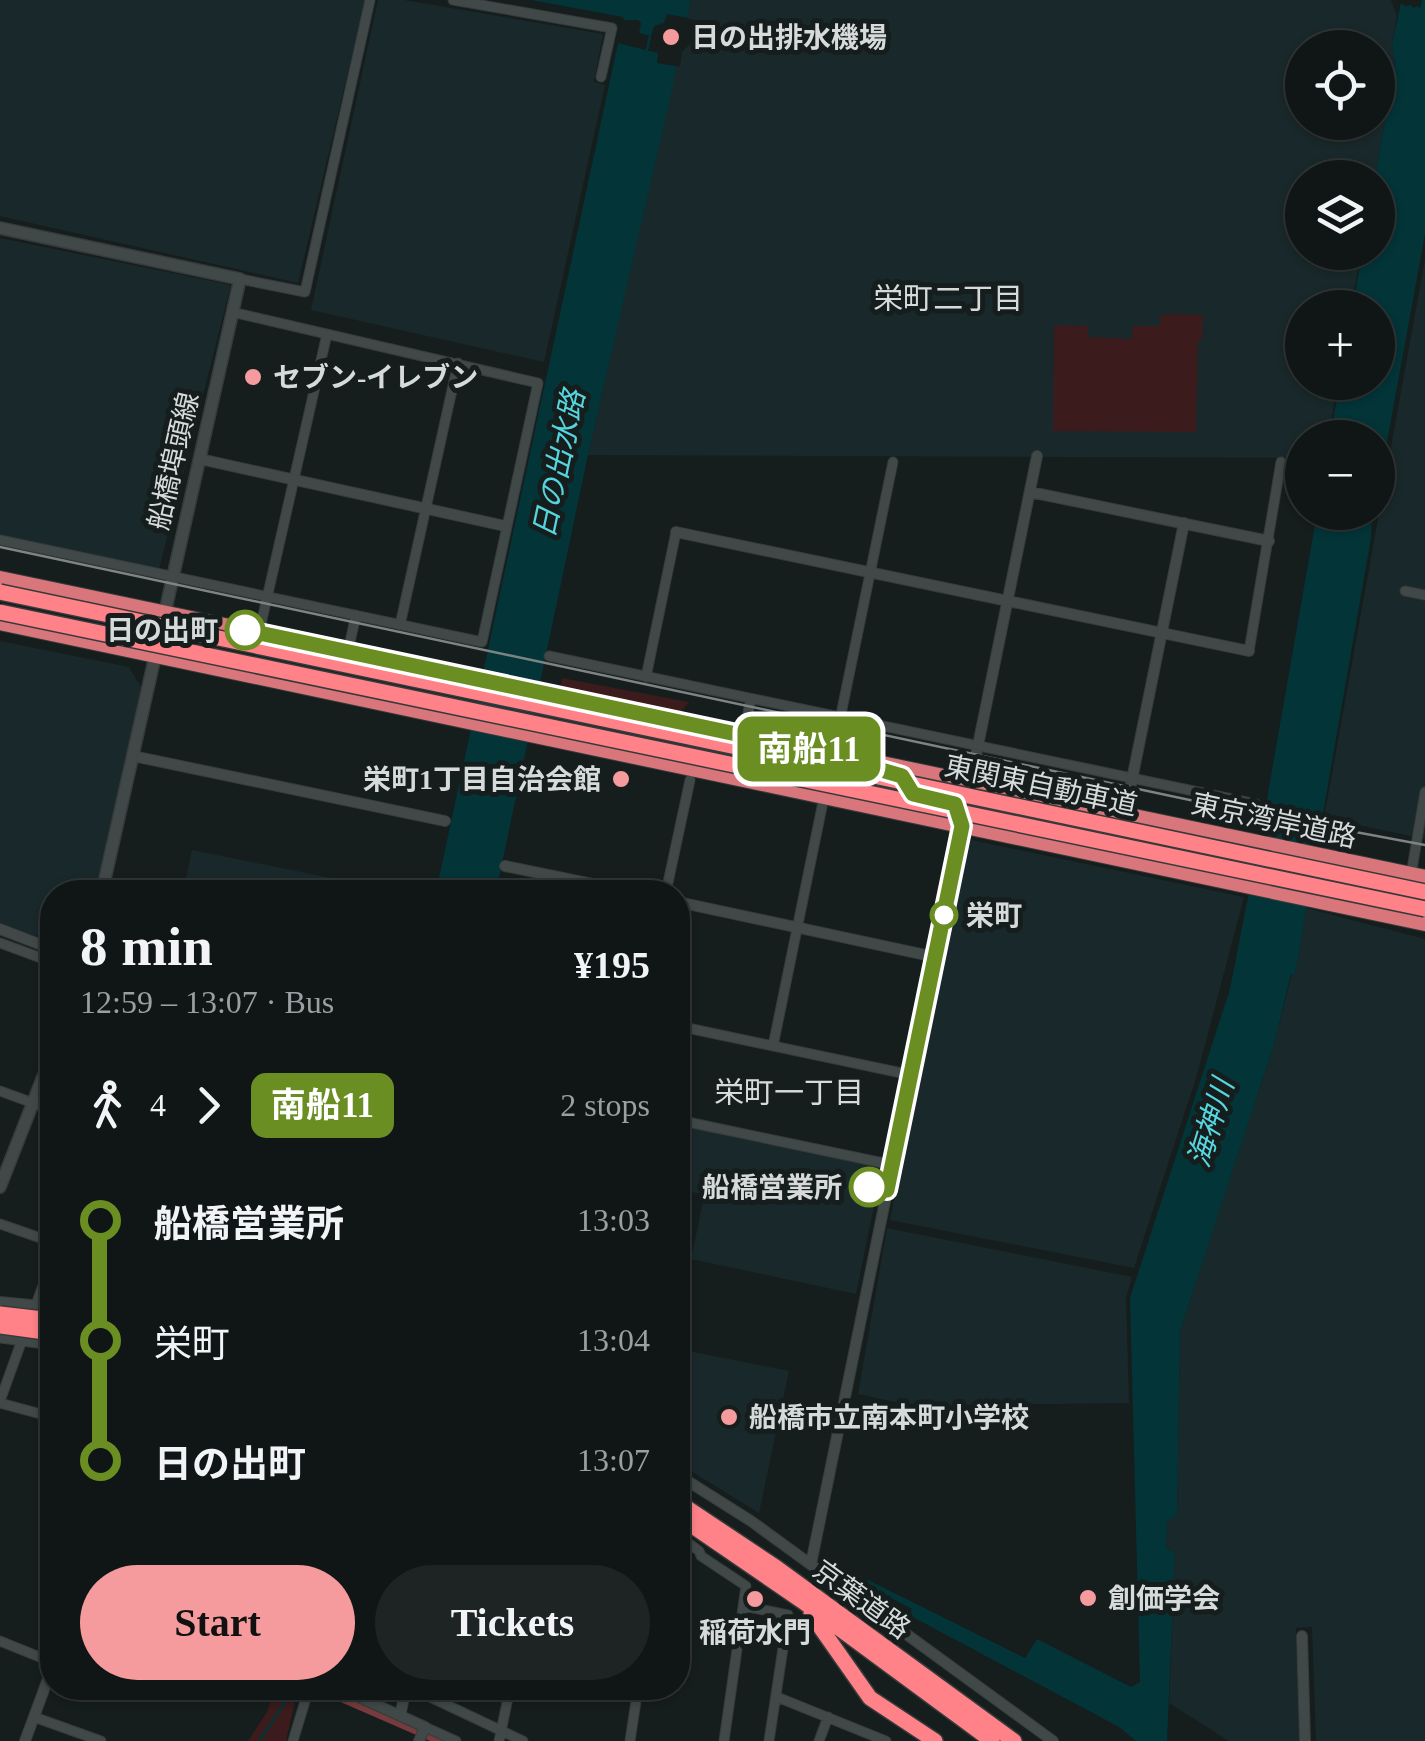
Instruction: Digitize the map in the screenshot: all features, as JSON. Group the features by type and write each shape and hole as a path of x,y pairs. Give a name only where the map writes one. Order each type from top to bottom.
{"highway":[{"name":"東京湾岸道路","path":"0,578 1125,814 1421,880"},
{"name":"東関東自動車道","path":"0,592 1421,880"},
{"name":"東関東自動車道","path":"0,612 1425,908"},
{"path":"0,622 1324,903 1425,928"},
{"path":"850,758 902,776 913,794 955,804 962,826"},
{"path":"970,782 978,802 1064,823 1072,840 1096,847 1106,857"},
{"path":"0,1314 40,1319"},
{"path":"0,1326 40,1331"},
{"name":"京葉道路","path":"690,1510 777,1568 1014,1741"},
{"name":"京葉道路","path":"690,1524 992,1741"},
{"path":"802,1601 870,1698 935,1741"}],"main road":[{"path":"0,228 240,279"},
{"name":"船橋埠頭線","path":"105,880 240,279"},
{"path":"0,1187 40,1086"}],"street":[{"path":"240,279 305,292 370,0"},
{"path":"453,0 612,28 601,78"},
{"path":"0,540 482,642 538,383 232,312"},
{"path":"259,633 327,334"},
{"path":"400,625 458,363"},
{"path":"811,1564 1037,456"},
{"path":"200,458 505,526"},
{"path":"832,754 893,462"},
{"path":"646,676 676,532 1249,651 1282,462"},
{"path":"1030,492 1269,541"},
{"path":"1125,814 1184,523"},
{"path":"1405,591 1425,595"},
{"path":"348,651 356,615"},
{"path":"549,656 1256,804"},
{"path":"743,736 751,699"},
{"path":"788,745 795,708"},
{"path":"133,756 444,821"},
{"path":"669,880 690,780"},
{"path":"1421,880 1425,792"},
{"path":"772,1046 824,797"},
{"path":"505,866 573,880"},
{"path":"690,905 935,957"},
{"path":"0,930 40,945"},
{"path":"0,943 40,958"},
{"path":"690,1029 911,1075"},
{"path":"0,1091 40,1106"},
{"path":"690,1123 892,1165"},
{"path":"0,1224 40,1238"},
{"path":"40,1294 0,1402 40,1414"},
{"path":"0,1302 40,1306"},
{"path":"0,1338 40,1343"},
{"path":"690,1483 751,1521 1053,1741"},
{"path":"690,1544 701,1556 745,1584 724,1741"},
{"path":"744,1606 788,1614 770,1741"},
{"path":"1302,1636 1305,1741"},
{"path":"0,1642 40,1660"},
{"path":"777,1697 886,1741"},
{"path":"25,1741 40,1700"},
{"path":"294,1741 306,1700"},
{"path":"365,1700 456,1741"},
{"path":"400,1716 405,1700"},
{"path":"432,1700 500,1736 523,1741"},
{"path":"500,1736 508,1700"},
{"path":"630,1741 636,1700"},
{"path":"34,1717 101,1741"},
{"path":"819,1741 828,1718"},
{"path":"419,1741 425,1727"}],"shaded area":[{"path":"0,0 365,0 298,283 0,216"},
{"path":"378,0 404,0 603,34 594,82 605,85 544,362 311,310"},
{"path":"691,0 1391,0 1397,16 1394,30 1285,30 1285,140 1382,140 1378,160 1285,160 1285,270 1358,270 1354,290 1285,290 1285,400 1335,400 1331,420 1285,420 1285,458 588,455 672,81 682,52 694,40 701,22 687,18"},
{"path":"0,238 231,285 159,569 0,535"},
{"path":"1425,259 1425,839 1324,818 1376,530 1395,530 1395,425"},
{"path":"1161,314 1203,315 1202,340 1198,340 1196,432 1053,431 1054,325 1088,326 1088,337 1132,339 1133,326 1160,326"},
{"path":"0,641 129,667 141,687 98,880 40,880 40,938 0,923"},
{"path":"562,678 689,702 680,713 560,689"},
{"path":"967,839 1244,897 1197,1075 1134,1268 890,1220"},
{"path":"192,850 341,880 186,880"},
{"path":"1306,908 1425,939 1425,1741 1316,1741 1312,1627 1296,1628 1299,1741 1229,1741 1169,1703 1175,1552 1166,1548 1167,1520 1177,1514 1180,1331 1274,1045 1295,973"},
{"path":"690,1127 882,1167 856,1294 691,1259 704,1197 754,1206 690,1192"},
{"path":"887,1228 1132,1277 1126,1298 1129,1403 913,1406 858,1394"},
{"name":"船橋市立南本町小学校","path":"690,1351 789,1371 759,1513 690,1470"},
{"path":"271,1700 295,1700 286,1741 248,1741"},
{"path":"336,1700 359,1700 447,1741 430,1741"}],"water":[{"path":"531,0 691,0 687,18 667,14 664,23 654,26 651,36 639,33 638,20"},
{"path":"1425,0 1425,234 1395,398 1395,290 1356,290 1359,270 1395,270 1395,160 1378,160 1382,140 1395,140 1395,30 1401,3 1420,9"},
{"path":"618,43 658,53 657,63 676,66 674,81 588,455 499,880 439,880"},
{"path":"1337,400 1395,400 1391,420 1333,420"},
{"name":"海神川","path":"1314,530 1371,530 1295,974 1291,974 1274,1045 1180,1331 1177,1515 1167,1521 1166,1548 1175,1552 1167,1741 1136,1741 1119,1727 909,1615 912,1609 842,1572 844,1568 1025,1658 1037,1639 1131,1687 1140,1682 1130,1298 1230,989"}],"waterway":[{"name":"日の出水路","path":"647,50 650,36"},
{"path":"259,1741 286,1700"}],"railway":[{"path":"0,547 1232,809 1425,845"}],"bus line":[{"name":"南船11","path":"245,630 850,758 899,774 913,794 955,804 962,826 887,1190 869,1187"}],"place":[{"name":"日の出排水機場","path":"671,37"},
{"name":"セブン-イレブン","path":"253,377"},
{"name":"日の出町","path":"245,630"},
{"name":"栄町1丁目自治会館","path":"621,779"},
{"name":"栄町","path":"944,915"},
{"name":"船橋営業所","path":"869,1187"},
{"name":"船橋市立南本町小学校","path":"729,1417"},
{"name":"創価学会","path":"1088,1598"},
{"name":"稲荷水門","path":"755,1599"}],"district":[{"name":"栄町二丁目","path":"948,299"},
{"name":"栄町一丁目","path":"789,1093"}]}
